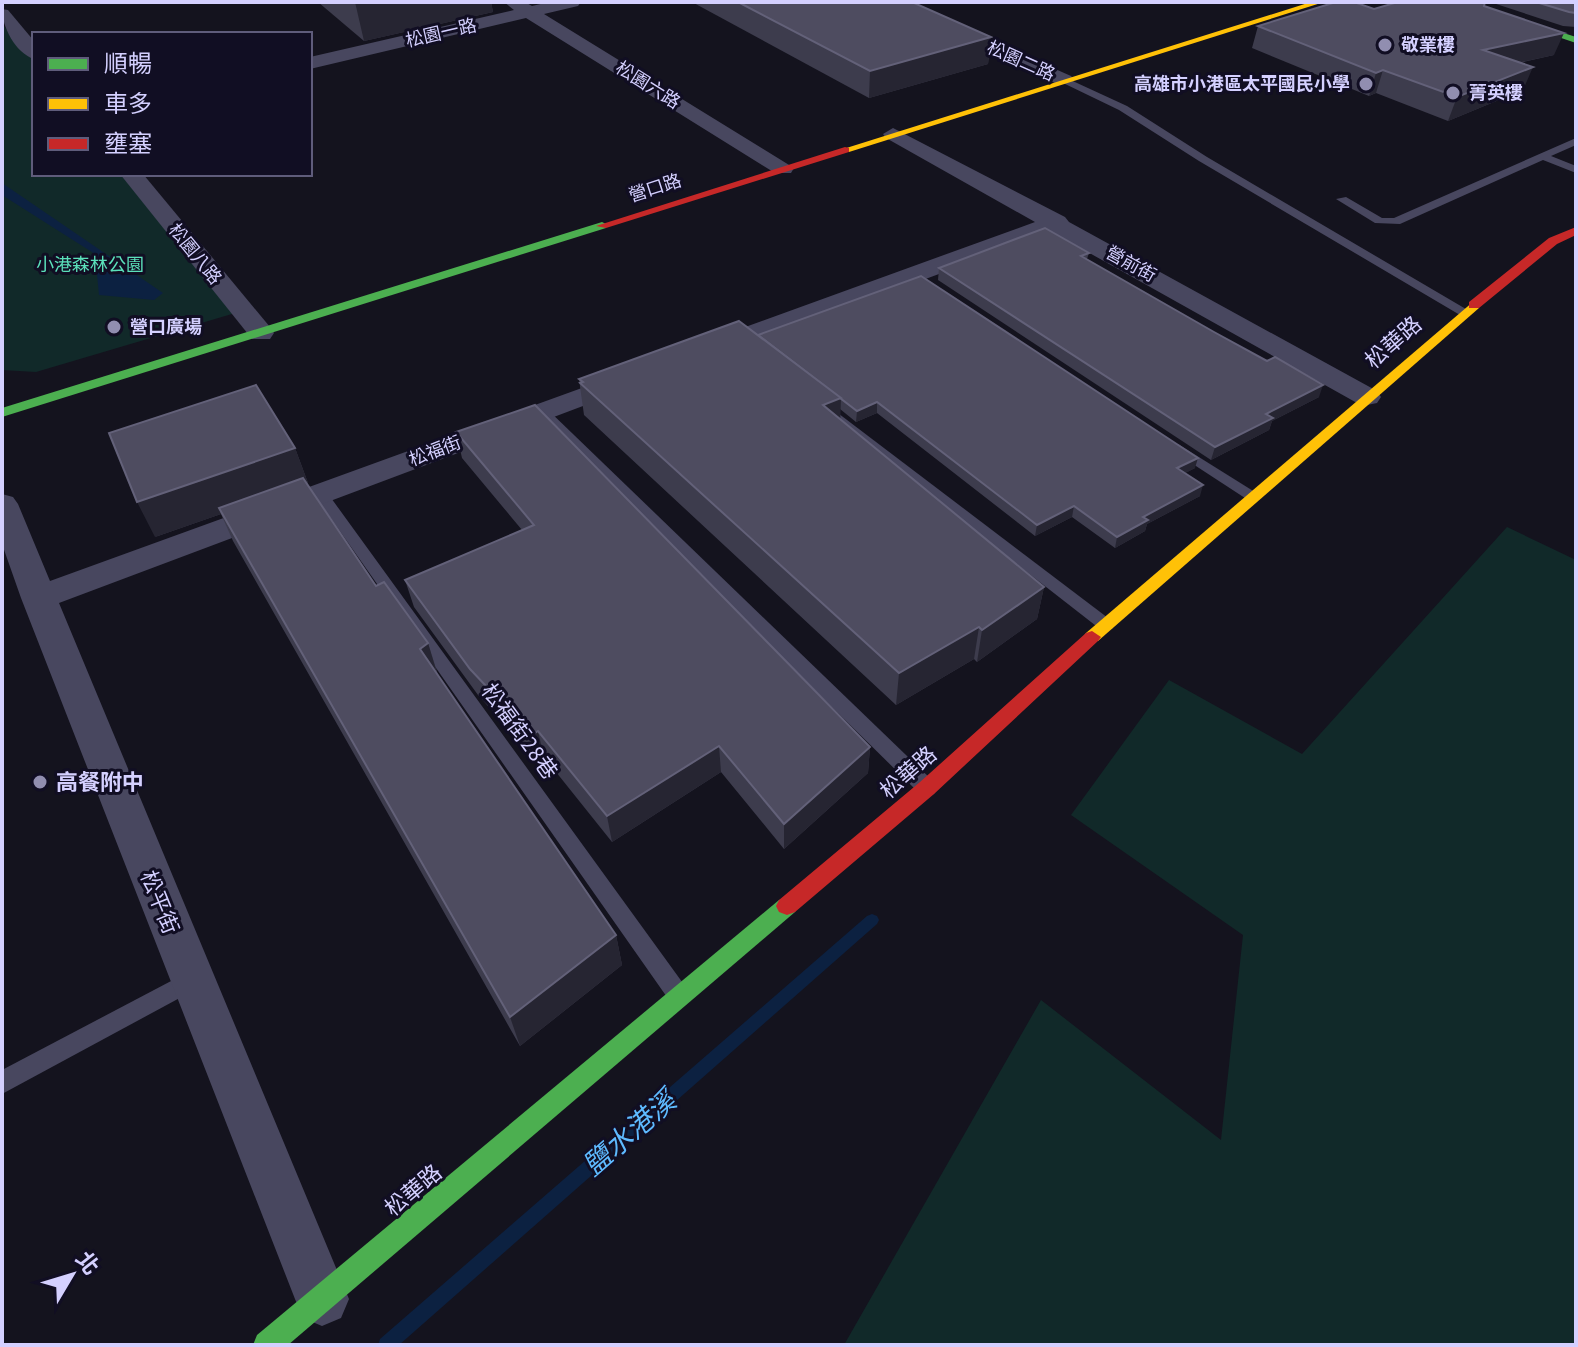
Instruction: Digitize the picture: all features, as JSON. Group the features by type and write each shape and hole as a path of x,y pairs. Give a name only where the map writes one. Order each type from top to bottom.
{"street":[{"name":"松園一路","path":"312,62 521,7 572,2"},
{"name":"松園二路","path":"889,2 1064,80"},
{"name":"營口路","path":"2,413 1320,2"},
{"path":"1458,2 1576,40"},
{"path":"1496,2 1576,27"},
{"name":"松園六路","path":"521,7 783,168"},
{"path":"2,14 32,51"},
{"name":"營前街","path":"893,134 1057,222 1367,397"},
{"name":"松園八路","path":"133,176 261,333"},
{"path":"682,360 744,344 921,279 1057,222"},
{"name":"松華路","path":"267,1345 927,788 1106,625 1465,312 1553,241 1576,231"},
{"name":"松福街","path":"38,598 654,370"},
{"name":"松平街","path":"2,504 322,1299"}],"lane":[{"path":"1064,80 1123,108 1203,159 1465,312"},
{"path":"1342,199 1379,221 1396,222 1576,141"},
{"path":"1542,156 1576,170"},
{"path":"812,397 1106,625"},
{"path":"541,411 927,788"},
{"path":"1162,437 1253,497"},
{"name":"松福街28巷","path":"321,494 680,996"},
{"path":"2,1083 192,980"}],"green space":[{"name":"小港森林公園","path":"2,24 32,60 32,176 129,176 242,311 36,372 2,370"},
{"path":"1507,527 1576,560 1576,1345 844,1345 1041,1000 1221,1140 1243,935 1071,815 1169,680 1302,754"}],"water":[{"path":"2,183 163,293 154,300 99,295 95,254 2,195"}],"building":[{"path":"738,2 912,2 991,37 870,71"},
{"path":"1336,2 1354,2 1374,9 1398,2 1485,2 1484,6 1564,33 1483,50 1533,67 1457,97 1383,70 1376,73 1258,26"},
{"path":"1536,2 1576,2 1576,13 1569,12"},
{"path":"1045,228 1089,253 1081,256 1214,332 1267,361 1275,357 1323,385 1266,414 1273,418 1215,447 939,268"},
{"path":"921,276 1198,458 1177,468 1203,485 1143,517 1148,520 1117,537 1074,506 1037,525 877,402 857,411 758,335"},
{"path":"739,321 841,398 823,405 1044,587 982,630 979,627 899,673 580,383 583,382 579,379"},
{"path":"256,385 295,448 137,502 109,433"},
{"path":"535,405 870,747 784,824 719,746 607,816 538,731 532,735 470,669 405,580 534,525 456,432"},
{"path":"303,478 376,586 384,582 428,643 420,649 616,935 510,1017 219,508"}],"waterway":[{"name":"鹽水港溪","path":"386,1345 872,920"}],"traffic: fast":[{"path":"1458,2 1576,40"},
{"path":"2,413 602,226"},
{"path":"267,1345 787,906"}],"traffic: slow":[{"path":"845,150 1320,2"},
{"path":"1092,637 1474,305"}],"traffic: jam":[{"path":"602,226 845,150"},
{"path":"1474,305 1553,241 1576,231"},
{"path":"787,906 927,788 1092,637"}],"place":[{"name":"敬業樓","path":"1385,45"},
{"name":"高雄市小港區太平國民小學","path":"1366,84"},
{"name":"菁英樓","path":"1453,93"},
{"name":"營口廣場","path":"114,327"},
{"name":"高餐附中","path":"40,782"}]}
